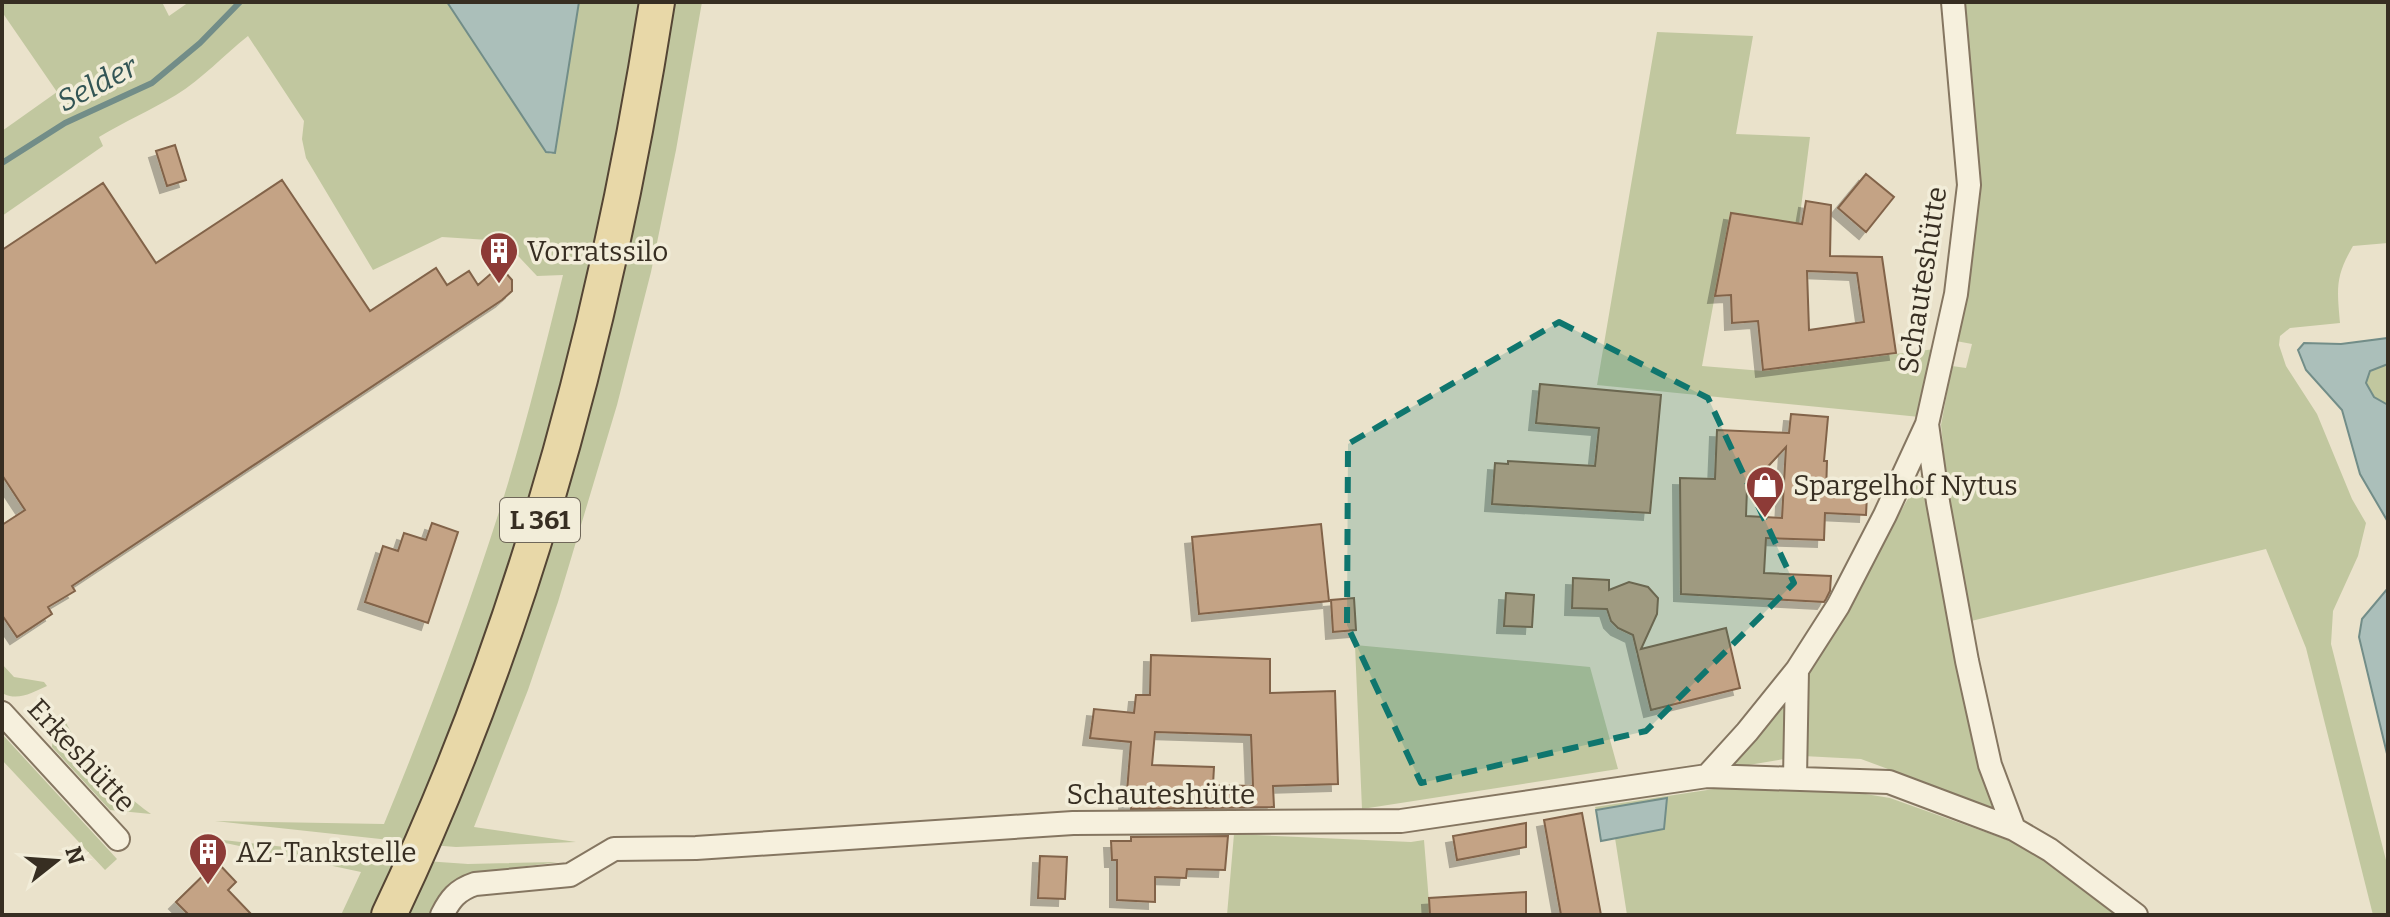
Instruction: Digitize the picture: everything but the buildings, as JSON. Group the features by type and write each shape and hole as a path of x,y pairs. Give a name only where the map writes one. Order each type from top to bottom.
{"main road":[{"name":"L 361","path":"395,901 434,816 487,677 565,439 619,216 657,2"}],"street":[{"name":"Schauteshütte","path":"1707,776 1797,670 1838,606 1927,424 1956,294 1969,185 1953,2"},
{"name":"Schauteshütte","path":"1927,424 1967,661 1990,765 2014,829"},
{"path":"1795,778 1797,670"},
{"name":"Erkeshütte","path":"2,713 118,839"},
{"name":"Schauteshütte","path":"442,915 450,898 463,888 475,884 570,875 614,849 696,848 1073,823 1401,821 1707,776 1889,782 2014,829 2050,850 2136,915"}],"highlighted area":[{"path":"1559,322 1708,398 1794,583 1646,731 1421,783 1347,625 1348,444"}],"green space":[{"path":"2,2 162,2 169,16 189,2 447,2 546,152 551,154 555,152 579,2 645,2 596,274 517,555 408,842 215,821 384,824 448,660 492,535 521,439 563,275 537,276 504,241 442,237 373,270 306,158 302,139 304,121 248,36 186,89 99,137 103,146 2,216 2,131 57,92 2,12"},
{"path":"671,2 702,2 651,272 617,405 558,602 528,690 474,827 576,842 456,847 431,845 503,676"},
{"path":"1961,2 2388,2 2388,243 2353,246 2339,283 2340,323 2290,328 2280,336 2279,345 2286,366 2317,414 2352,499 2366,523 2358,556 2333,611 2331,644 2388,868 2388,913 2373,915 2306,648 2266,549 1967,622 1951,526 1941,425 1952,366 1966,368 1972,344 1956,341 1978,199"},
{"path":"1657,32 1753,36 1736,134 1810,137 1799,223 1730,213 1702,366 1763,371 1935,349 1920,417 1597,385"},
{"path":"2388,364 2388,405 2374,397 2366,383 2370,371"},
{"path":"1922,474 1996,809 1861,759 1803,756 1803,683"},
{"path":"1355,645 1590,667 1618,769 1362,809"},
{"path":"2,664 14,677 44,682 47,686 21,696 4,694"},
{"path":"1791,698 1790,758 1731,768"},
{"path":"62,713 77,741 99,769 151,814 110,810 52,747 53,730"},
{"path":"2,734 117,859 105,870 2,760"},
{"path":"1727,787 1829,788 1890,798 2030,848 2120,915 1627,915 1615,838 1664,829 1667,798 1596,810 1595,807"},
{"path":"1234,834 1411,842 1424,840 1430,915 1227,915"},
{"path":"197,837 400,860 375,915 341,915 361,872"},
{"path":"425,861 468,864 557,862 464,879 443,892 432,915 401,915"}],"shaded area":[{"path":"447,2 579,2 555,153 546,152"},
{"path":"2388,338 2388,364 2370,371 2366,383 2374,397 2388,405 2388,522 2360,474 2342,410 2306,370 2298,350 2304,343 2341,344"},
{"path":"2388,588 2388,758 2359,637 2362,619"},
{"path":"1667,798 1664,829 1601,841 1596,810"}],"waterway":[{"name":"Selder","path":"2,163 65,123 152,83 200,43 240,2"}],"place":[{"name":"Vorratssilo","path":"499,285"},
{"name":"Spargelhof Nytus","path":"1765,519"},
{"name":"AZ-Tankstelle","path":"208,886"}]}
